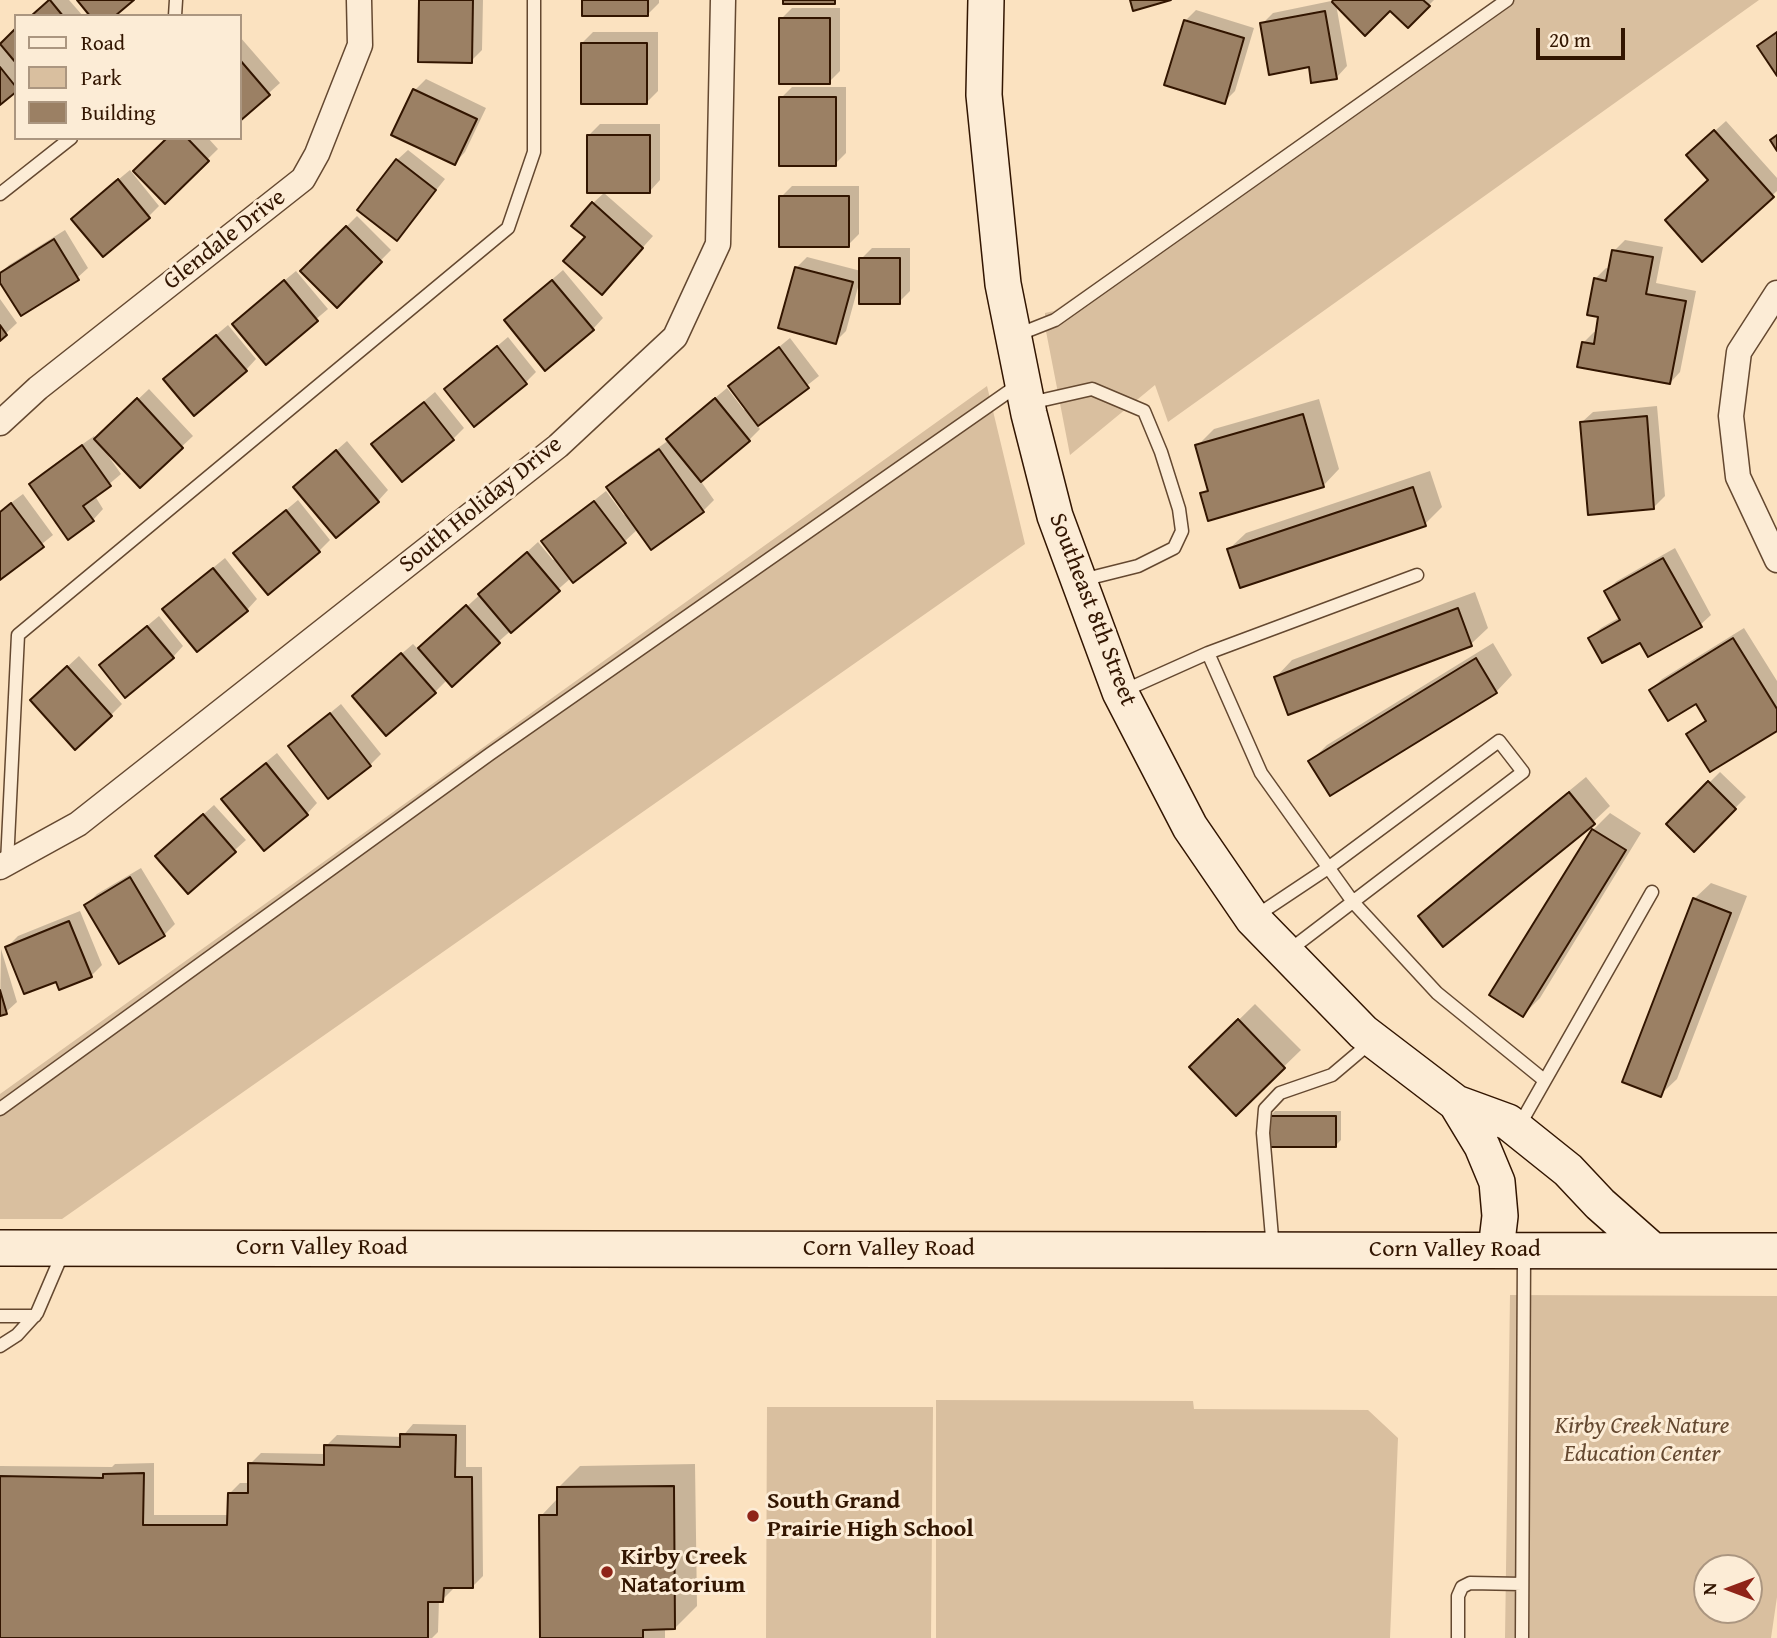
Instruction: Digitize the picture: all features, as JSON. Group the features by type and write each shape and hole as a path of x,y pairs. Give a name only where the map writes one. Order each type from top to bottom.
{"main road":[{"name":"Southeast 8th Street","path":"986,0 984,95 1003,284 1025,393 1055,516 1121,692 1190,827 1253,919 1373,1040 1456,1103 1508,1122 1568,1170 1600,1204 1652,1250"},
{"name":"Southeast 8th Street","path":"1456,1103 1482,1146 1497,1182 1500,1216 1510,1250"},
{"name":"Corn Valley Road","path":"0,1248 1777,1251"}],"street":[{"name":"Glendale Drive","path":"0,423 38,388 303,179 317,154 360,46 359,0"},
{"name":"South Holiday Drive","path":"4,865 78,824 558,446 675,337 718,244 723,0"},
{"path":"1777,293 1739,352 1731,416 1738,477 1777,560"}],"lane":[{"path":"4,865 18,635 234,454 456,275 509,228 534,152 534,0"},
{"path":"1013,336 1055,320 1507,0"},
{"path":"0,194 68,140"},
{"path":"0,1109 501,746 1025,393 1092,389 1144,411 1161,452 1179,509 1182,531 1174,548 1138,566 1079,581"},
{"path":"1121,692 1208,653 1417,575"},
{"path":"1208,653 1261,773 1353,902 1437,993 1544,1080"},
{"path":"1253,919 1328,868 1499,741 1523,772 1285,953"},
{"path":"1517,1129 1652,892"},
{"path":"1273,1250 1263,1133 1265,1109 1280,1093 1332,1075 1373,1040"},
{"path":"0,1346 17,1335 35,1316 65,1248"},
{"path":"1510,1250 1522,1638"},
{"path":"0,1317 35,1316"},
{"path":"1458,1638 1458,1596 1462,1587 1470,1583 1522,1584"}],"green space":[{"path":"1500,0 1759,0 1168,422 1155,385 1070,455 1045,326 1045,313 1054,311"},
{"path":"987,386 1025,544 62,1219 0,1219 0,1094"},
{"name":"Kirby Creek Nature Education Center","path":"1510,1295 1777,1296 1777,1597 1771,1638 1505,1638"},
{"path":"936,1400 1193,1401 1194,1409 1368,1410 1398,1438 1390,1638 936,1638"},
{"path":"767,1407 933,1407 931,1638 766,1638"}],"building":[{"path":"49,0 61,14 33,14"},
{"path":"77,0 134,0 117,14 88,14"},
{"path":"419,0 473,0 472,63 418,62"},
{"path":"582,0 648,0 648,16 582,16"},
{"path":"783,0 835,0 835,4 783,4"},
{"path":"1130,0 1171,0 1133,11"},
{"path":"1333,0 1423,0 1430,6 1408,28 1390,11 1365,36"},
{"path":"1325,11 1337,79 1311,83 1309,67 1269,75 1260,23"},
{"path":"779,18 830,18 830,84 779,84"},
{"path":"1184,20 1244,38 1225,104 1164,85"},
{"path":"14,30 14,61 0,44"},
{"path":"1777,32 1777,76 1757,46"},
{"path":"581,43 647,43 647,104 581,104"},
{"path":"242,62 270,95 242,119"},
{"path":"0,67 14,84 14,94 0,105"},
{"path":"413,89 477,119 455,165 391,135"},
{"path":"779,97 836,97 836,166 779,166"},
{"path":"1714,130 1774,197 1702,262 1665,220 1708,180 1686,155"},
{"path":"587,135 650,135 650,193 587,193"},
{"path":"1777,135 1777,151 1770,140"},
{"path":"165,140 189,140 209,161 165,204 133,171"},
{"path":"396,159 436,190 397,241 357,210"},
{"path":"118,179 150,218 103,257 71,219"},
{"path":"779,196 849,196 849,247 779,247"},
{"path":"592,202 643,248 602,295 563,261 585,237 571,226"},
{"path":"346,226 382,262 337,308 300,271"},
{"path":"54,239 79,280 21,316 0,283 0,273"},
{"path":"1612,250 1653,257 1646,294 1686,301 1670,384 1577,367 1582,342 1594,344 1598,317 1587,315 1594,278 1606,281"},
{"path":"859,258 900,258 900,304 859,304"},
{"path":"795,267 853,282 836,344 778,328"},
{"path":"284,280 318,321 266,365 232,324"},
{"path":"552,280 594,330 545,371 504,320"},
{"path":"0,325 7,335 0,341"},
{"path":"216,335 247,371 194,416 163,379"},
{"path":"497,346 527,384 474,427 444,389"},
{"path":"779,347 809,388 758,426 728,386"},
{"path":"137,398 183,448 140,488 94,439"},
{"path":"715,398 750,441 701,482 666,439"},
{"path":"424,402 454,440 402,482 371,444"},
{"path":"1303,414 1324,487 1208,521 1200,493 1208,491 1195,445"},
{"path":"1647,416 1654,509 1588,515 1580,422"},
{"path":"82,445 111,486 83,506 94,521 68,540 29,484"},
{"path":"659,449 704,512 651,550 606,487"},
{"path":"336,450 379,502 336,538 293,487"},
{"path":"1413,487 1426,526 1240,588 1227,549"},
{"path":"594,501 626,543 573,583 541,541"},
{"path":"11,503 44,547 0,580 0,512"},
{"path":"286,510 320,552 268,595 233,553"},
{"path":"527,552 560,591 511,633 478,594"},
{"path":"1663,558 1702,627 1648,657 1640,643 1602,663 1588,638 1620,620 1604,591"},
{"path":"213,568 248,611 197,652 162,609"},
{"path":"466,605 500,643 452,687 418,648"},
{"path":"1458,608 1472,646 1288,715 1274,677"},
{"path":"147,626 174,658 125,698 99,665"},
{"path":"1733,638 1777,709 1777,731 1710,772 1686,734 1706,721 1696,704 1668,721 1649,690"},
{"path":"401,653 436,693 386,736 352,696"},
{"path":"1476,658 1497,693 1330,796 1308,761"},
{"path":"67,666 112,716 75,750 30,700"},
{"path":"330,713 371,766 328,799 288,746"},
{"path":"266,763 308,815 264,851 221,799"},
{"path":"1708,781 1736,809 1694,852 1666,824"},
{"path":"1569,792 1595,824 1443,947 1418,916"},
{"path":"203,814 236,852 188,894 155,856"},
{"path":"1592,829 1626,850 1523,1017 1489,995"},
{"path":"130,877 165,936 119,964 84,905"},
{"path":"1693,898 1731,913 1661,1097 1622,1082"},
{"path":"69,921 92,977 59,990 56,982 24,994 5,947"},
{"path":"0,990 7,1014 0,1016"},
{"path":"1238,1019 1285,1068 1236,1116 1189,1067"},
{"path":"1269,1116 1336,1116 1336,1147 1269,1147"},
{"path":"400,1434 456,1435 455,1477 472,1477 473,1588 444,1588 443,1602 428,1602 428,1638 0,1638 0,1476 103,1478 103,1474 144,1473 143,1525 227,1525 228,1493 248,1493 248,1463 324,1465 324,1445 400,1447"},
{"name":"Kirby Creek Natatorium","path":"674,1486 675,1629 643,1630 643,1638 540,1638 539,1515 557,1515 557,1487"}],"place":[{"name":"South Grand Prairie High School","path":"753,1516"},
{"name":"Kirby Creek Natatorium","path":"607,1572"}]}
